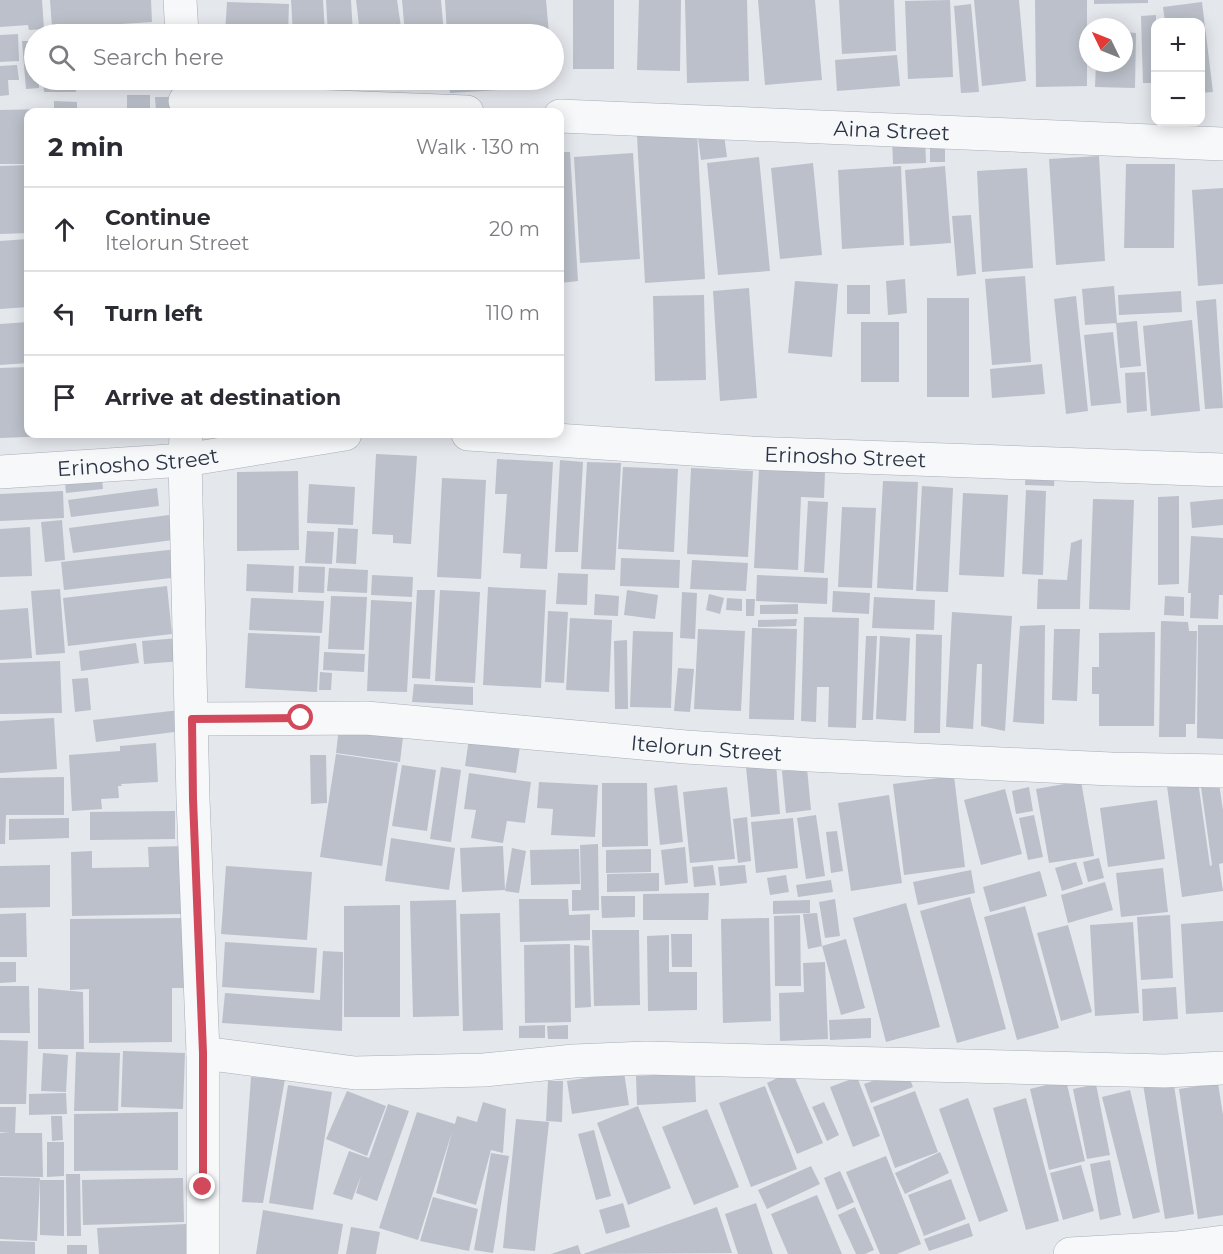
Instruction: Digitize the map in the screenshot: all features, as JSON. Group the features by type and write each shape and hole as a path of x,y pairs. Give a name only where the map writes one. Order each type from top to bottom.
{"street":[{"path":"180,0 181,24"},
{"path":"185,98 386,108"},
{"name":"Aina Street","path":"564,116 1223,144"},
{"name":"Erinosho Street","path":"0,472 186,447 296,438"},
{"name":"Erinosho Street","path":"528,438 751,453 1223,470"},
{"path":"186,447 193,799 203,1053 203,1254"},
{"name":"Itelorun Street","path":"192,719 366,718 777,753 1111,769 1223,771"},
{"path":"203,1053 355,1073 484,1070 574,1061 646,1058 1154,1070 1223,1068"},
{"path":"1070,1254 1177,1248 1223,1242"}],"building":[{"path":"0,0 42,0 44,24 0,27"},
{"path":"50,0 151,0 152,22 52,24"},
{"path":"291,0 323,0 324,24 292,24"},
{"path":"326,0 351,0 352,24 327,24"},
{"path":"356,0 397,0 401,24 359,24"},
{"path":"402,0 441,0 443,24 404,24"},
{"path":"445,0 546,0 548,24 446,24"},
{"path":"573,0 614,0 614,69 573,69"},
{"path":"639,0 681,0 680,71 637,70"},
{"path":"685,0 747,0 749,81 687,83"},
{"path":"758,0 815,0 822,80 765,85"},
{"path":"839,0 894,0 896,51 842,54"},
{"path":"950,0 953,77 908,79 905,1"},
{"path":"974,0 1019,0 1026,81 982,86"},
{"path":"1035,0 1087,0 1087,18 1079,18 1079,72 1087,72 1087,86 1036,87"},
{"path":"1094,0 1148,0 1148,3 1094,4"},
{"path":"227,2 289,4 288,24 226,24"},
{"path":"1202,2 1204,18 1164,18 1163,7"},
{"path":"971,4 979,92 961,93 954,6"},
{"path":"1156,15 1156,18 1151,18 1151,83 1143,83 1141,16"},
{"path":"1205,27 1213,92 1205,93"},
{"path":"1133,33 1136,33 1135,88 1095,87 1096,72 1133,72"},
{"path":"18,34 19,61 0,62 0,35"},
{"path":"22,41 24,41 24,65"},
{"path":"897,55 900,86 837,91 835,60"},
{"path":"17,65 19,80 8,80 9,95 0,96 0,66"},
{"path":"44,90 76,90 76,92 44,92"},
{"path":"306,90 320,90 320,99 306,99"},
{"path":"450,90 499,90 450,93"},
{"path":"127,95 150,95 150,108 127,108"},
{"path":"155,97 171,97 171,108 156,108"},
{"path":"54,101 77,102 77,108 54,108"},
{"path":"0,110 24,110 24,164 0,164"},
{"path":"697,132 705,279 645,283 637,136"},
{"path":"724,135 727,157 701,160 698,138"},
{"path":"925,136 926,163 893,164 892,138"},
{"path":"930,140 945,140 945,162 930,162"},
{"path":"564,152 570,152 578,281 564,283"},
{"path":"633,153 640,259 580,263 574,157"},
{"path":"1099,156 1105,261 1056,265 1049,159"},
{"path":"759,157 770,271 718,275 707,163"},
{"path":"813,163 822,255 780,259 771,168"},
{"path":"1126,164 1175,164 1174,248 1124,248"},
{"path":"24,165 24,233 0,234 0,166"},
{"path":"901,166 904,245 842,249 838,170"},
{"path":"945,166 951,243 910,246 905,170"},
{"path":"1027,168 1033,268 982,272 977,171"},
{"path":"1223,188 1223,284 1198,286 1192,190"},
{"path":"971,215 976,274 957,276 952,216"},
{"path":"24,239 24,307 0,309 0,241"},
{"path":"1025,276 1031,362 992,365 985,279"},
{"path":"905,279 907,313 888,315 886,281"},
{"path":"795,281 838,284 832,357 788,353"},
{"path":"847,285 870,285 870,314 847,314"},
{"path":"1114,286 1117,323 1085,325 1082,289"},
{"path":"749,288 757,398 720,401 713,291"},
{"path":"1181,291 1182,312 1119,315 1118,295"},
{"path":"704,295 706,380 655,381 653,296"},
{"path":"1076,296 1088,411 1066,414 1054,299"},
{"path":"927,298 969,298 969,397 927,397"},
{"path":"1216,299 1223,408 1205,409 1196,301"},
{"path":"1192,320 1200,411 1151,416 1143,326"},
{"path":"1137,321 1141,366 1120,368 1116,323"},
{"path":"24,322 24,363 0,365 0,324"},
{"path":"861,322 899,322 899,382 861,382"},
{"path":"1113,332 1121,403 1091,406 1084,335"},
{"path":"1042,364 1045,394 992,398 990,369"},
{"path":"24,367 24,437 0,438 0,368"},
{"path":"1145,372 1147,411 1127,413 1125,373"},
{"path":"376,454 417,456 411,544 393,543 393,535 372,534"},
{"path":"497,459 553,462 547,569 520,568 521,554 503,553 507,494 495,494"},
{"path":"560,460 583,462 578,552 555,552"},
{"path":"587,462 621,463 615,570 581,569"},
{"path":"623,467 678,469 674,552 618,549"},
{"path":"691,468 753,471 748,557 687,554"},
{"path":"1026,468 1055,469 1054,486 1025,485"},
{"path":"759,469 825,472 824,498 801,497 798,570 754,568"},
{"path":"101,470 103,489 66,493 64,473"},
{"path":"298,471 299,550 237,551 237,472"},
{"path":"442,478 486,480 481,579 437,577"},
{"path":"883,481 918,482 913,590 877,588"},
{"path":"309,484 355,487 353,525 307,523"},
{"path":"922,486 953,488 948,592 916,591"},
{"path":"157,488 159,506 71,517 68,500"},
{"path":"1026,490 1046,491 1043,575 1022,574"},
{"path":"63,491 64,518 0,521 0,494"},
{"path":"963,493 1008,495 1004,577 959,575"},
{"path":"1179,496 1179,584 1158,585 1158,497"},
{"path":"1093,499 1134,500 1130,610 1089,609"},
{"path":"1223,499 1223,525 1192,528 1190,502"},
{"path":"808,501 828,502 824,573 804,572"},
{"path":"842,507 876,508 872,588 838,587"},
{"path":"169,515 173,540 73,553 69,528"},
{"path":"62,520 65,560 45,562 41,522"},
{"path":"30,527 32,576 0,577 0,529"},
{"path":"338,528 358,529 356,564 336,563"},
{"path":"307,531 334,532 332,564 305,563"},
{"path":"1191,536 1223,538 1223,595 1219,595 1218,619 1190,618 1191,593 1188,593"},
{"path":"1082,539 1080,609 1037,609 1038,579 1067,580 1071,543"},
{"path":"177,549 180,577 64,590 61,562"},
{"path":"621,558 680,560 679,588 620,586"},
{"path":"692,560 748,563 746,591 690,589"},
{"path":"247,564 294,566 293,593 246,591"},
{"path":"299,566 325,567 324,593 298,592"},
{"path":"329,568 368,570 367,593 327,591"},
{"path":"558,573 588,574 587,605 556,604"},
{"path":"372,575 413,577 412,597 371,595"},
{"path":"757,575 828,578 827,604 756,601"},
{"path":"167,586 172,634 68,646 63,598"},
{"path":"488,587 546,590 541,688 483,685"},
{"path":"60,589 65,653 36,655 31,591"},
{"path":"417,590 435,590 430,679 412,678"},
{"path":"440,590 480,592 475,683 435,681"},
{"path":"627,590 658,595 655,619 624,615"},
{"path":"833,591 870,593 869,614 832,612"},
{"path":"682,592 697,593 695,639 680,638"},
{"path":"595,594 619,596 618,616 594,615"},
{"path":"709,594 724,598 720,614 706,610"},
{"path":"331,596 367,597 364,650 328,649"},
{"path":"1165,596 1184,597 1184,616 1164,615"},
{"path":"874,597 935,600 934,630 872,628"},
{"path":"251,598 324,601 322,633 249,630"},
{"path":"727,598 742,599 742,611 726,610"},
{"path":"746,599 755,599 754,616 746,616"},
{"path":"371,600 412,602 407,692 367,691"},
{"path":"798,604 798,614 760,614 760,605"},
{"path":"28,608 32,658 0,660 0,610"},
{"path":"548,611 568,612 564,683 545,682"},
{"path":"952,612 1012,616 1005,731 981,726 982,664 977,664 973,729 946,727"},
{"path":"804,617 859,618 856,728 828,727 829,687 817,687 816,722 801,721"},
{"path":"570,618 612,620 609,692 566,690"},
{"path":"797,619 796,626 758,627 758,620"},
{"path":"1161,621 1188,622 1189,631 1197,631 1195,724 1186,724 1186,737 1159,737"},
{"path":"1045,625 1044,724 1013,722 1020,626"},
{"path":"1198,625 1223,625 1223,739 1197,738"},
{"path":"752,628 797,629 794,720 749,719"},
{"path":"698,629 745,631 741,711 694,709"},
{"path":"1054,629 1080,629 1077,701 1052,700"},
{"path":"633,631 673,632 671,708 630,707"},
{"path":"1155,632 1154,726 1099,726 1099,694 1092,694 1092,667 1099,667 1099,633"},
{"path":"248,633 320,636 317,692 245,688"},
{"path":"916,634 942,635 940,733 914,733"},
{"path":"866,636 877,636 873,720 862,720"},
{"path":"880,636 910,638 906,721 876,719"},
{"path":"180,638 182,661 144,664 142,641"},
{"path":"627,640 628,709 615,709 614,641"},
{"path":"136,643 139,663 81,671 79,651"},
{"path":"324,652 365,654 364,672 323,670"},
{"path":"60,661 62,713 0,714 0,663"},
{"path":"678,668 694,669 690,712 674,711"},
{"path":"320,672 332,673 331,690 319,690"},
{"path":"88,678 91,710 75,712 72,679"},
{"path":"414,684 473,687 473,705 412,702"},
{"path":"180,710 182,731 96,742 93,720"},
{"path":"54,718 57,769 0,773 0,721"},
{"path":"339,728 403,737 400,762 336,753"},
{"path":"469,739 520,746 516,773 465,766"},
{"path":"156,743 158,782 121,784 122,786 118,786 119,798 101,799 102,809 72,811 69,755 120,751 120,746"},
{"path":"336,754 398,763 382,866 320,857"},
{"path":"310,755 326,755 327,803 311,804"},
{"path":"776,764 780,814 751,817 746,767"},
{"path":"402,765 436,770 427,831 392,826"},
{"path":"441,767 461,770 451,842 430,839"},
{"path":"807,768 811,810 786,813 782,771"},
{"path":"469,773 531,782 525,823 507,821 503,843 471,838 476,810 464,809"},
{"path":"954,776 965,867 904,875 893,784"},
{"path":"64,777 64,815 6,815 5,844 0,844 0,778"},
{"path":"1218,777 1223,810 1223,863 1219,864 1223,891 1182,897 1167,786 1198,781 1210,866 1212,865 1200,780"},
{"path":"1081,781 1094,856 1049,863 1036,789"},
{"path":"539,782 598,785 595,837 551,835 553,809 537,808"},
{"path":"602,783 647,783 648,846 602,847"},
{"path":"677,785 683,842 660,845 654,788"},
{"path":"727,787 735,859 690,863 683,792"},
{"path":"1029,787 1033,811 1016,814 1012,791"},
{"path":"1005,789 1022,854 981,865 964,800"},
{"path":"889,795 902,883 851,891 838,803"},
{"path":"1157,800 1165,859 1108,867 1100,808"},
{"path":"175,811 175,839 90,840 90,812"},
{"path":"816,815 825,876 806,879 797,818"},
{"path":"1034,815 1043,857 1028,860 1019,818"},
{"path":"747,817 751,861 738,863 733,819"},
{"path":"69,818 69,838 9,840 9,819"},
{"path":"793,818 798,868 756,873 751,822"},
{"path":"837,831 843,871 831,873 826,832"},
{"path":"391,838 455,848 449,890 385,881"},
{"path":"598,844 599,910 572,911 572,890 581,890 580,845"},
{"path":"184,846 184,914 72,916 71,852 92,851 92,868 149,867 148,847"},
{"path":"503,846 505,890 462,892 460,848"},
{"path":"685,847 688,883 665,885 661,850"},
{"path":"512,848 526,851 519,893 505,891"},
{"path":"579,849 580,884 531,885 530,850"},
{"path":"651,849 651,872 606,873 606,850"},
{"path":"1099,858 1104,878 1088,882 1083,862"},
{"path":"1076,862 1083,884 1062,891 1055,868"},
{"path":"50,865 50,907 0,908 0,866"},
{"path":"713,865 716,885 694,887 692,867"},
{"path":"745,865 747,883 720,886 718,867"},
{"path":"226,866 312,872 307,940 221,934"},
{"path":"1163,868 1168,912 1121,917 1116,873"},
{"path":"971,870 975,893 918,905 913,882"},
{"path":"1040,871 1047,896 990,912 983,887"},
{"path":"659,873 659,891 607,892 607,874"},
{"path":"786,875 789,892 770,895 767,878"},
{"path":"831,880 833,892 798,897 796,885"},
{"path":"1105,882 1113,910 1068,923 1061,895"},
{"path":"709,893 708,920 643,920 643,894"},
{"path":"601,896 635,896 635,917 602,918"},
{"path":"970,897 1006,1029 957,1043 920,911"},
{"path":"519,899 568,899 569,915 590,914 590,940 520,942"},
{"path":"835,899 840,936 825,938 819,902"},
{"path":"456,900 459,1016 413,1017 410,901"},
{"path":"810,900 810,913 773,914 773,901"},
{"path":"906,903 940,1027 886,1042 853,918"},
{"path":"400,905 400,1017 344,1017 344,906"},
{"path":"1025,906 1059,1028 1017,1040 984,917"},
{"path":"26,913 27,957 0,957 0,914"},
{"path":"500,913 503,1030 463,1031 460,914"},
{"path":"817,913 822,946 808,949 803,914"},
{"path":"800,915 801,986 775,986 774,916"},
{"path":"1170,915 1173,978 1141,980 1137,917"},
{"path":"185,918 185,988 172,988 172,1042 89,1043 89,989 70,990 70,919"},
{"path":"769,918 771,1021 723,1023 721,919"},
{"path":"1223,921 1223,1012 1186,1014 1181,924"},
{"path":"1133,922 1139,1013 1095,1016 1090,925"},
{"path":"1068,925 1092,1012 1061,1021 1037,933"},
{"path":"592,930 639,930 640,1005 594,1006"},
{"path":"671,934 692,934 692,967 672,967"},
{"path":"669,935 669,972 697,972 697,1010 648,1011 647,936"},
{"path":"846,939 865,1008 841,1015 822,946"},
{"path":"225,942 317,948 314,993 222,987"},
{"path":"570,944 571,1022 525,1023 524,945"},
{"path":"574,945 589,946 591,1007 575,1008"},
{"path":"323,951 343,952 342,1031 222,1023 225,993 320,1000"},
{"path":"0,962 16,962 16,982 0,983"},
{"path":"825,962 828,1039 780,1041 779,993 804,992 803,963"},
{"path":"0,986 29,986 30,1033 0,1033"},
{"path":"1176,987 1178,1019 1143,1021 1142,989"},
{"path":"38,988 83,992 84,1049 38,1049"},
{"path":"871,1018 871,1038 830,1040 829,1020"},
{"path":"545,1025 545,1038 519,1038 519,1026"},
{"path":"568,1025 568,1039 548,1039 547,1026"},
{"path":"0,1040 28,1041 26,1104 0,1104"},
{"path":"123,1051 185,1053 183,1109 121,1107"},
{"path":"76,1052 120,1053 118,1111 74,1111"},
{"path":"43,1053 68,1055 66,1092 41,1091"},
{"path":"906,1069 913,1087 871,1103 864,1084"},
{"path":"792,1071 823,1143 797,1154 767,1083"},
{"path":"624,1072 629,1105 572,1114 567,1081"},
{"path":"695,1073 696,1102 637,1105 636,1076"},
{"path":"251,1077 285,1079 263,1203 242,1202"},
{"path":"857,1077 880,1136 853,1147 830,1087"},
{"path":"1173,1079 1194,1214 1165,1219 1143,1084"},
{"path":"1066,1080 1085,1161 1049,1170 1030,1089"},
{"path":"548,1081 563,1081 562,1122 546,1121"},
{"path":"1218,1083 1223,1115 1223,1215 1198,1219 1179,1089"},
{"path":"1096,1084 1110,1155 1087,1159 1073,1089"},
{"path":"288,1085 332,1092 313,1210 269,1203"},
{"path":"765,1086 797,1169 751,1187 719,1103"},
{"path":"1130,1090 1160,1212 1133,1219 1102,1097"},
{"path":"347,1091 386,1106 367,1156 326,1139"},
{"path":"915,1091 938,1152 895,1168 873,1107"},
{"path":"66,1093 67,1114 29,1115 29,1094"},
{"path":"968,1098 1008,1211 979,1222 939,1109"},
{"path":"1026,1098 1059,1221 1026,1230 993,1108"},
{"path":"483,1102 506,1109 503,1153 491,1150 476,1205 436,1193 452,1132 418,1240 379,1228 417,1112 455,1124 457,1116 477,1122"},
{"path":"824,1102 839,1135 827,1141 812,1107"},
{"path":"388,1104 409,1111 377,1201 356,1193 361,1176 352,1200 333,1194 349,1151 369,1158"},
{"path":"638,1106 671,1188 628,1205 597,1123"},
{"path":"0,1107 16,1107 15,1133 42,1133 43,1177 0,1176 0,1133 9,1133 0,1132"},
{"path":"707,1109 739,1187 694,1205 662,1127"},
{"path":"178,1112 178,1170 74,1171 74,1114"},
{"path":"51,1116 62,1116 63,1140 52,1141"},
{"path":"516,1119 549,1122 535,1251 503,1248"},
{"path":"594,1130 611,1196 596,1200 578,1134"},
{"path":"47,1142 64,1142 64,1176 47,1177"},
{"path":"940,1152 949,1173 905,1194 895,1173"},
{"path":"491,1153 509,1156 493,1253 474,1250"},
{"path":"886,1156 921,1244 897,1254 880,1254 846,1172"},
{"path":"1110,1160 1121,1215 1100,1220 1090,1164"},
{"path":"1081,1165 1094,1211 1063,1220 1050,1173"},
{"path":"811,1166 820,1184 767,1209 758,1190"},
{"path":"840,1171 854,1202 837,1210 824,1178"},
{"path":"66,1174 80,1174 81,1236 67,1236"},
{"path":"0,1177 40,1178 37,1241 0,1239"},
{"path":"183,1178 184,1222 83,1225 82,1180"},
{"path":"951,1179 966,1219 924,1236 908,1195"},
{"path":"40,1180 64,1180 64,1236 40,1235"},
{"path":"817,1195 842,1254 788,1254 771,1214"},
{"path":"433,1197 478,1209 469,1251 420,1241"},
{"path":"623,1203 630,1227 606,1234 599,1210"},
{"path":"756,1203 773,1254 738,1254 725,1214"},
{"path":"717,1207 732,1253 583,1254"},
{"path":"855,1207 874,1250 865,1254 856,1254 838,1215"},
{"path":"263,1210 343,1224 338,1254 256,1254"},
{"path":"969,1223 973,1236 929,1251 924,1239"},
{"path":"187,1224 187,1254 99,1254 97,1228"},
{"path":"351,1227 380,1232 376,1254 346,1254"},
{"path":"0,1241 35,1242 35,1254 0,1254"},
{"path":"67,1245 87,1245 87,1254 67,1254"},
{"path":"578,1245 581,1254 551,1254"}],"route":[{"path":"203,1187 203,1053 192,719 301,718"}]}
